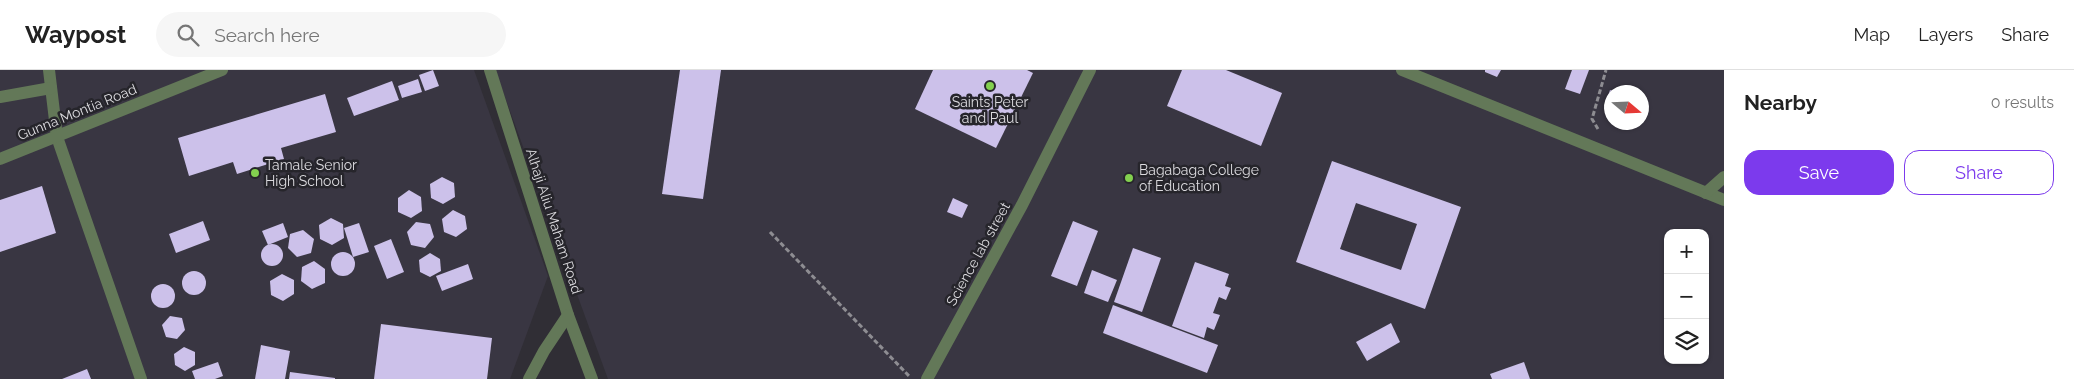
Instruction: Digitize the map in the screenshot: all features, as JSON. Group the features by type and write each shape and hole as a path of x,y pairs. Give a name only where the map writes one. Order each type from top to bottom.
{"street":[{"path":"49,70 57,137 141,379"},
{"name":"Gunna Montia Road","path":"0,159 222,70"},
{"name":"Alhaji Aliu Maham Road","path":"490,70 568,315 592,379"},
{"name":"Science lab street","path":"927,379 1090,70"},
{"path":"1402,70 1724,200"},
{"path":"0,96 51,88"},
{"path":"1706,193 1724,177"},
{"path":"529,379 544,351 568,315"}],"path":[{"path":"1606,70 1592,118 1613,156"},
{"path":"770,232 912,379"}],"shaded area":[{"name":"Tamale Senior High School","path":"0,70 474,70 548,276 510,379 0,379"},
{"name":"Bagabaga College of Education","path":"495,70 1724,70 1724,379 608,379"}],"building":[{"path":"433,70 439,86 425,91 419,75"},
{"path":"680,70 721,70 703,199 662,194"},
{"path":"933,70 1027,70 1033,73 996,148 915,109"},
{"path":"1182,70 1226,70 1282,93 1261,146 1167,106"},
{"path":"1485,70 1501,70 1497,77 1485,72"},
{"path":"1572,70 1589,70 1580,94 1565,89"},
{"path":"418,79 422,92 402,98 398,86"},
{"path":"392,81 399,100 354,116 347,98"},
{"path":"325,94 336,132 281,148 284,159 237,174 233,162 189,176 178,138"},
{"path":"1332,161 1461,207 1425,309 1296,262","holes":["1356,203 1417,224 1401,270 1340,249"]},
{"path":"442,177 454,183 455,197 443,204 431,198 430,184"},
{"path":"42,186 56,233 0,252 0,200"},
{"path":"409,190 421,197 422,211 411,218 398,212 398,198"},
{"path":"953,198 968,205 962,218 947,212"},
{"path":"453,210 465,216 467,229 456,237 444,232 442,219"},
{"path":"331,218 343,224 344,238 332,245 320,239 319,225"},
{"path":"203,221 210,240 176,253 169,234"},
{"path":"1073,221 1098,231 1077,286 1051,276"},
{"path":"416,222 430,224 434,237 425,248 411,245 407,232"},
{"path":"283,223 288,237 268,245 262,231"},
{"path":"359,223 369,252 353,257 344,228"},
{"path":"303,230 314,239 311,253 297,257 288,248 290,234"},
{"path":"391,239 404,272 387,279 374,246"},
{"path":"272,244 280,247 283,255 280,263 272,266 264,263 261,255 264,247"},
{"path":"1133,248 1161,258 1142,312 1114,302"},
{"path":"338,252 348,252 355,259 355,269 348,276 338,276 331,269 331,259"},
{"path":"430,253 440,259 441,271 430,277 420,272 419,260"},
{"path":"314,261 325,269 325,283 312,289 301,281 302,267"},
{"path":"1195,262 1229,274 1225,286 1231,288 1226,300 1219,297 1213,313 1220,315 1214,330 1207,327 1204,338 1172,326"},
{"path":"468,264 473,279 442,291 436,276"},
{"path":"1092,270 1117,280 1108,302 1084,293"},
{"path":"194,271 202,275 206,283 202,291 194,295 186,291 182,283 186,275"},
{"path":"282,274 294,280 294,294 283,301 271,295 270,281"},
{"path":"163,284 171,288 175,296 171,304 163,308 155,304 151,296 155,288"},
{"path":"1113,305 1218,345 1207,373 1103,333"},
{"path":"170,316 182,318 185,330 177,339 166,337 162,325"},
{"path":"1391,323 1400,342 1367,361 1356,342"},
{"path":"381,324 492,338 487,379 374,379"},
{"path":"261,345 290,351 285,379 255,379"},
{"path":"184,347 195,352 195,365 185,371 175,365 174,354"},
{"path":"218,362 223,376 215,379 195,379 192,371"},
{"path":"1524,362 1530,379 1492,379 1490,374"},
{"path":"87,369 91,379 62,379"},
{"path":"290,372 335,378 335,379 289,379"}],"place":[{"name":"Saints Peter and Paul","path":"990,86"},
{"name":"Tamale Senior High School","path":"255,173"},
{"name":"Bagabaga College of Education","path":"1129,178"}]}
